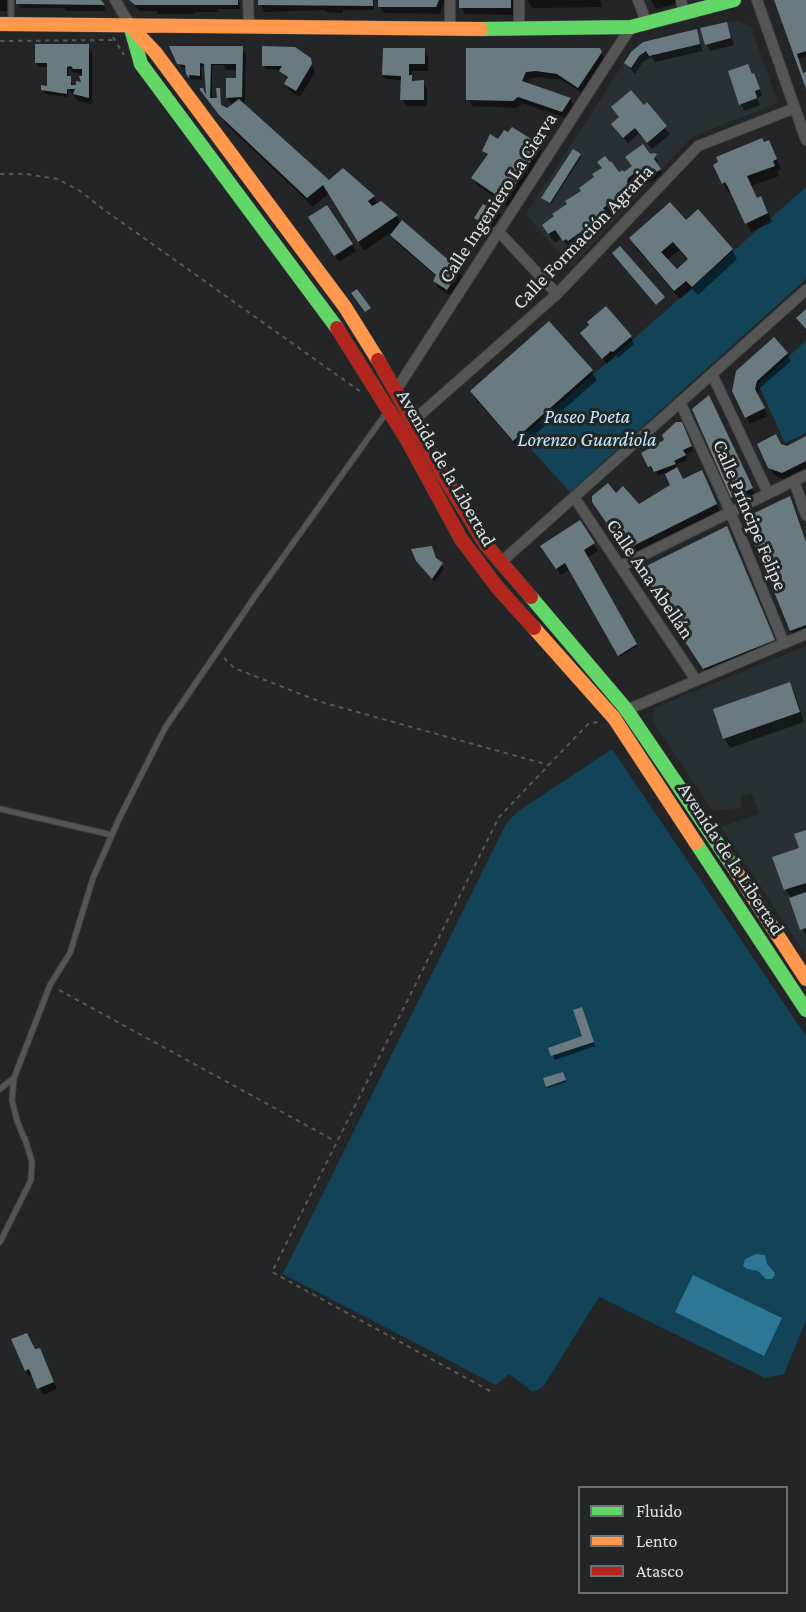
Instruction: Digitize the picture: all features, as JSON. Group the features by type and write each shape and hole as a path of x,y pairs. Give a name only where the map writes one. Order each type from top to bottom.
{"main road":[{"path":"5,25 519,29 631,27 647,24 683,7 734,0"},
{"path":"130,26 156,54 338,298 395,387 462,507 500,564 626,709 806,979"},
{"name":"Avenida de la Libertad","path":"130,26 141,64 326,311 389,409 461,539 497,586 614,718 806,1010"}],"street":[{"path":"115,0 130,26"},
{"path":"248,0 249,26"},
{"path":"450,0 450,28"},
{"path":"519,0 519,29"},
{"path":"638,0 647,24"},
{"path":"757,0 806,140"},
{"name":"Calle Ingeniero La Cierva","path":"395,387 400,384 631,27"},
{"name":"Calle Formación Agraria","path":"414,420 556,294 698,146 795,108"},
{"path":"498,231 556,294"},
{"path":"500,564 806,290"},
{"path":"712,374 768,493"},
{"name":"Calle Príncipe Felipe","path":"680,402 730,511 784,643"},
{"path":"621,566 806,475"},
{"path":"794,481 806,515"},
{"name":"Calle Ana Abellán","path":"574,497 696,680"},
{"path":"614,718 626,709 806,634"}],"lane":[{"path":"5,25 11,0"},
{"path":"0,1242 32,1180 32,1162 12,1100 14,1078 50,985 70,953 93,878 112,835 165,728 389,409"},
{"path":"0,809 112,835"},
{"path":"0,1089 14,1078"}],"path":[{"path":"0,41 113,40"},
{"path":"0,174 26,174 58,179 80,191 103,210 366,396"},
{"path":"220,647 223,657 234,668 321,702 549,765"},
{"path":"490,1391 272,1272 335,1141 499,817 589,723 614,718"},
{"path":"50,985 335,1141"}],"shaded area":[{"path":"738,20 751,27 778,103 692,137 571,267 526,214 631,52 643,42"},
{"path":"806,646 806,955 721,827 759,814 752,793 741,796 741,806 737,809 713,811 653,721 654,708"},
{"path":"756,1254 765,1255 767,1264 775,1275 772,1279 766,1279 758,1271 743,1266 745,1259"},
{"path":"693,1275 782,1318 764,1356 675,1312"}],"green space":[{"name":"Paseo Poeta Lorenzo Guardiola","path":"806,187 806,279 570,492 521,438"},
{"path":"806,341 806,433 785,443 758,384"},
{"path":"612,749 806,1036 806,1321 784,1374 765,1378 599,1297 543,1387 533,1392 509,1374 496,1385 283,1274 506,824 517,812"}],"building":[{"path":"16,0 101,0 105,5 16,4"},
{"path":"129,0 238,0 238,5 135,5"},
{"path":"258,0 373,0 373,6 258,5"},
{"path":"378,0 439,0 436,7 378,7"},
{"path":"459,0 511,0 511,8 459,8"},
{"path":"774,0 806,0 806,51 797,54 803,73 806,72 806,89"},
{"path":"727,22 731,38 705,45 700,28"},
{"path":"697,29 700,44 649,56 646,51 639,56 631,68 624,63 631,52 643,42"},
{"path":"35,44 89,44 89,98 73,94 75,89 67,89 67,94 41,90 41,85 47,86 47,63 35,63","holes":["71,66 73,69 82,69 82,76 79,76 81,82 76,81 76,85 71,85 71,76 67,76 67,67"]},
{"path":"169,46 243,46 242,97 226,98 226,78 236,78 236,64 211,64 210,98 217,98 216,88 220,88 221,105 227,108 239,99 329,180 343,168 375,196 368,201 372,206 381,201 398,215 358,242 323,185 307,198 219,115 200,90 203,88 206,95 204,64 200,63 200,76 189,75 189,78 185,65 177,64"},
{"path":"262,46 295,47 311,58 312,64 296,91 284,84 288,77 279,71 282,66 262,66"},
{"path":"383,48 425,48 425,64 409,64 409,75 412,75 412,81 424,80 424,100 400,100 401,76 382,75"},
{"path":"466,48 600,48 602,52 578,88 557,74 526,72 522,81 571,98 562,112 518,97 513,101 466,100"},
{"path":"748,64 760,89 755,91 757,98 739,105 728,71"},
{"path":"631,90 644,105 647,102 667,126 647,143 635,128 623,138 611,124 619,117 611,107"},
{"path":"512,127 541,145 505,201 471,178 488,154 482,151 490,134 498,139 504,130 508,132"},
{"path":"762,138 764,142 769,140 777,159 773,161 775,166 747,176 757,198 761,196 768,213 745,224 728,187 725,182 722,184 713,165 718,162 716,157"},
{"path":"643,144 650,154 657,154 654,159 661,169 643,181 636,172 628,178 629,185 616,194 618,197 603,208 605,211 590,221 592,224 568,241 566,239 563,241 555,230 548,234 542,225 554,216 552,214 567,204 565,201 581,191 579,188 594,177 592,174 602,168 597,162 605,156 619,172 623,170 624,172 632,166 625,157"},
{"path":"573,149 581,154 550,203 541,198"},
{"path":"670,202 686,220 698,209 733,249 692,287 686,281 674,291 629,238","holes":["673,242 688,259 677,269 661,252"]},
{"path":"483,204 494,211 496,207 499,210 488,227 474,218"},
{"path":"327,205 353,244 334,256 308,217"},
{"path":"402,220 460,270 447,290 433,281 436,275 390,235"},
{"path":"620,246 665,297 656,305 612,253"},
{"path":"357,289 371,308 365,312 351,293"},
{"path":"606,306 632,336 602,359 580,333 589,325 587,322"},
{"path":"806,309 806,329 796,318"},
{"path":"549,321 593,370 513,441 470,391"},
{"path":"774,337 788,353 757,381 755,389 765,408 745,418 732,391 736,371"},
{"path":"709,395 753,488 731,498 692,409"},
{"path":"676,422 682,422 692,446 683,450 686,455 674,461 676,464 654,472 651,466 648,467 641,453 664,440 662,435"},
{"path":"776,434 781,444 787,446 806,436 806,461 782,473 768,468 757,444"},
{"path":"677,467 683,479 702,470 717,504 625,550 592,502 592,496 608,483 616,493 623,486 639,504 670,485 665,474"},
{"path":"790,496 806,542 806,625 790,631 744,518"},
{"path":"580,520 595,543 584,550 637,644 618,656 565,563 556,569 540,546"},
{"path":"727,526 775,640 703,669 638,570"},
{"path":"432,546 436,558 443,563 432,579 416,561 411,549"},
{"path":"790,682 800,712 723,739 713,709"},
{"path":"806,830 806,883 784,890 772,857 799,848 794,834"},
{"path":"806,892 806,928 800,930 789,898"},
{"path":"582,1007 594,1042 551,1056 548,1048 582,1036 573,1010"},
{"path":"563,1072 566,1080 546,1087 543,1078"},
{"path":"27,1333 35,1349 40,1348 54,1382 37,1389 29,1369 25,1371 11,1339"}],"traffic: fast":[{"path":"481,29 631,27 734,0"},
{"path":"130,25 141,64 337,328"},
{"path":"531,597 626,709 734,868"},
{"path":"696,843 806,1010"}],"traffic: slow":[{"path":"0,24 481,29"},
{"path":"132,28 155,52 345,307 378,360"},
{"path":"534,628 614,718 696,843"},
{"path":"734,868 806,979"}],"traffic: jam":[{"path":"337,328 406,438 461,539 497,587 534,628"},
{"path":"378,360 443,475 486,545 531,597"}]}
